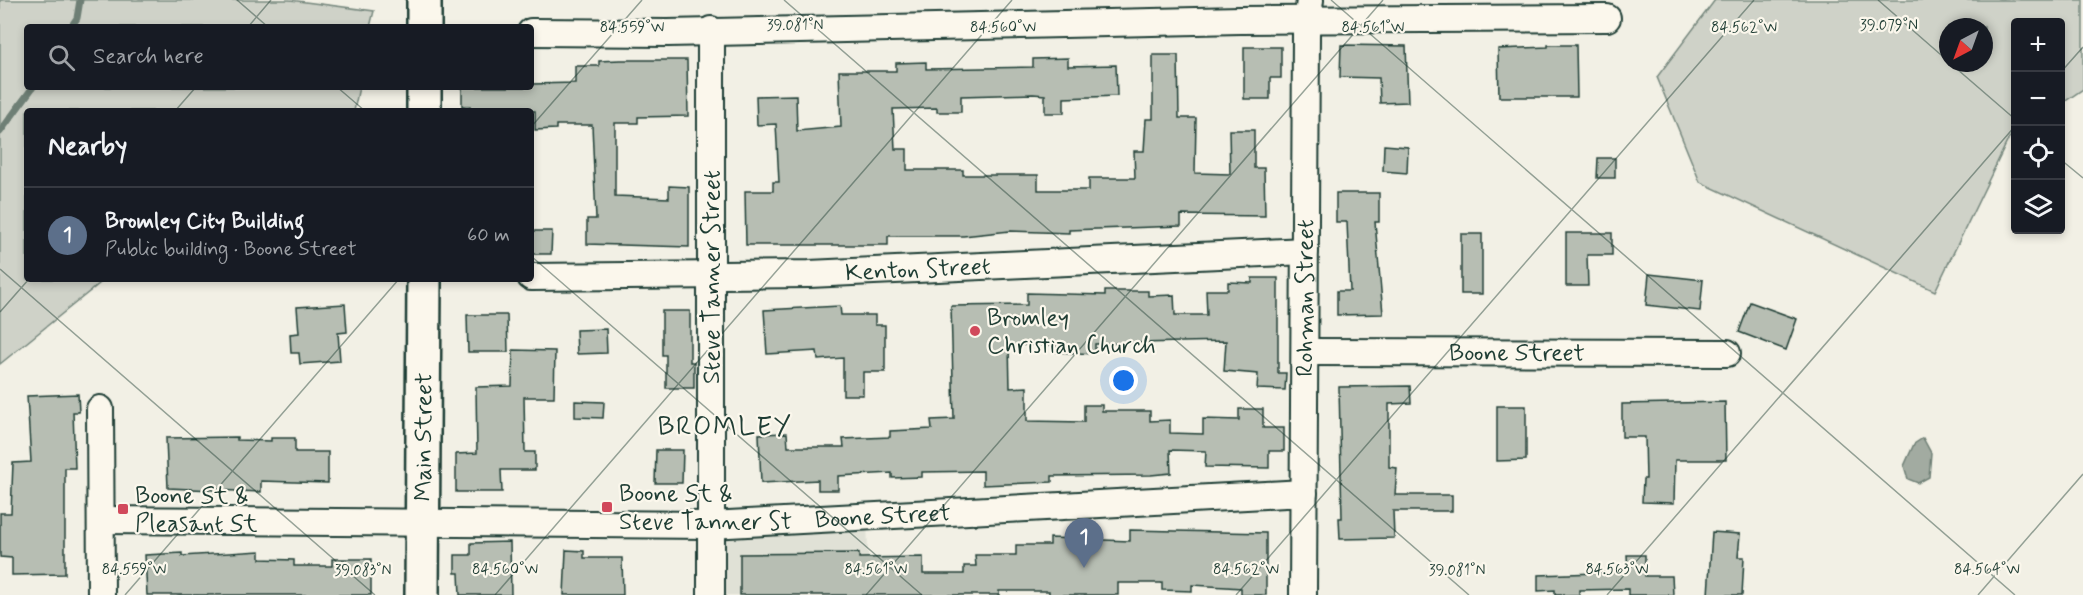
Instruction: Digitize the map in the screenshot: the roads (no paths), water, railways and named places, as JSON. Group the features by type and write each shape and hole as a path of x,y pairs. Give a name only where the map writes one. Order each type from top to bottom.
{"street":[{"path":"424,0 424,24"},
{"path":"534,33 668,33 1309,10 1607,18"},
{"name":"Rohman Street","path":"1303,595 1309,10"},
{"name":"Steve Tanner Street","path":"711,30 711,595"},
{"path":"424,90 424,108"},
{"name":"Kenton Street","path":"534,277 711,276 1305,251"},
{"name":"Main Street","path":"422,595 424,282"},
{"name":"Boone Street","path":"1305,352 1727,353"},
{"path":"100,409 101,595"},
{"name":"Boone Street","path":"101,520 710,525 1304,493"}],"waterway":[{"path":"73,24 77,18 80,0"},
{"path":"0,132 31,90"}],"place":[{"name":"Bromley Christian Church","path":"975,331"},
{"name":"Boone St & Steve Tanner St","path":"607,507"},
{"name":"Boone St & Pleasant St","path":"123,509"},
{"name":"Bromley City Building","path":"1084,568"}],"district":[{"name":"BROMLEY","path":"725,426"}]}
